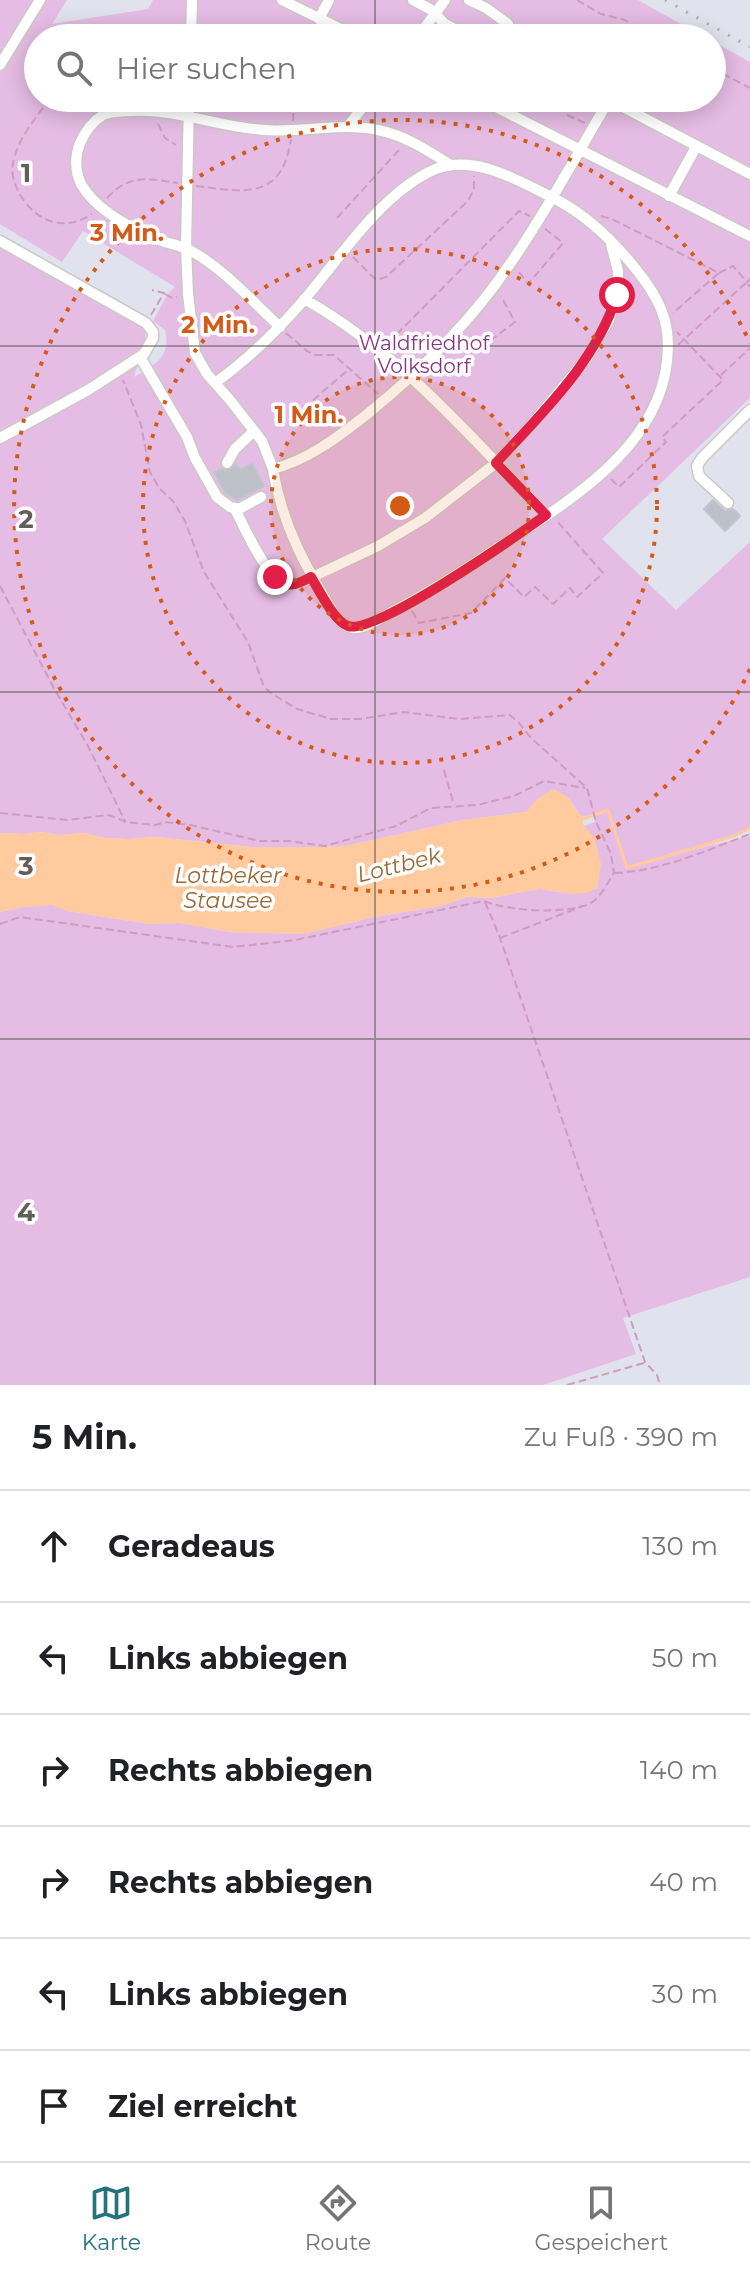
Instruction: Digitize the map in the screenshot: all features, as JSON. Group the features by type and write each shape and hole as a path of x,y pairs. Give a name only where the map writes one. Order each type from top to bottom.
{"street":[{"path":"25,24 40,0"},
{"path":"191,24 192,0"},
{"path":"282,0 330,24"},
{"path":"319,19 329,0"},
{"path":"413,0 445,24"},
{"path":"427,24 445,0"},
{"path":"469,0 508,24"},
{"path":"0,65 24,26"},
{"path":"115,112 103,115 82,139 76,165 82,185 100,205 139,230 186,248 226,276 280,327"},
{"path":"163,112 238,127 291,132 348,126 378,130 408,140 449,164"},
{"path":"189,112 186,248 195,353 201,365 215,383 262,441 273,469 291,538 311,577 343,624 356,628 363,626 457,575 548,514 603,472 641,428 655,404 669,353 666,320 658,300 611,242 580,213 506,176 474,166 449,164 428,172 409,185 367,223 280,327 215,383"},
{"path":"348,126 359,112"},
{"path":"516,112 579,150 750,236"},
{"path":"273,469 302,459 347,430 410,378 453,334 512,262 601,112"},
{"path":"632,112 750,174"},
{"path":"669,196 696,147"},
{"path":"0,241 148,325 153,332 151,343 140,357 0,438"},
{"path":"140,357 187,437 212,490 223,503 235,509 269,570 280,582 295,585 378,546 425,518 496,463 587,358 609,320 617,295 618,271 611,242"},
{"path":"304,299 367,342 410,378 548,514"},
{"path":"728,503 699,476 697,466 750,410"},
{"path":"227,463 235,449 254,431"},
{"path":"235,509 261,497"}],"path":[{"path":"577,0 601,14 631,24"},
{"path":"726,75 750,88"},
{"path":"41,112 18,149 12,173 17,189 35,214 60,224 83,220 113,191 142,178 239,192 266,185 278,175 286,160 293,112"},
{"path":"157,112 165,138 188,148"},
{"path":"567,115 593,127"},
{"path":"337,218 408,140"},
{"path":"345,249 374,278 386,277 468,201 474,189 474,166"},
{"path":"421,367 394,340 397,334 519,211 537,221 563,243 528,284 512,262"},
{"path":"580,213 612,219 719,273"},
{"path":"603,472 619,487 666,442 662,437 723,380 666,320 719,273 733,266 750,287"},
{"path":"669,353 748,281"},
{"path":"453,334 476,351 515,322 495,285"},
{"path":"152,290 172,298 188,294"},
{"path":"148,325 164,293"},
{"path":"280,327 307,351 320,356 334,355 384,400"},
{"path":"720,376 750,348"},
{"path":"304,408 349,369"},
{"path":"118,372 125,381 141,425 150,472 185,521 204,572 248,642 264,687 297,709 331,719 361,719 403,712 460,719 510,715 587,788 595,820 611,854 614,873 591,903 500,938"},
{"path":"419,623 471,613 505,578 524,597 535,587 553,604 570,588 577,597 603,573 548,514"},
{"path":"0,586 126,822"},
{"path":"444,770 454,807"},
{"path":"0,813 67,820 109,815 126,822 190,825 260,841 325,846 396,826 431,808 477,805 514,796 544,781 587,788"},
{"path":"614,873 668,863 750,834"},
{"path":"0,924 20,917 233,947 295,940 484,901 499,907 555,912 591,903"},
{"path":"484,901 500,938 645,1362 657,1375 660,1385"},
{"path":"567,1385 645,1362"}],"green space":[{"name":"Waldfriedhof Volksdorf","path":"0,0 67,0 52,24 24,24 24,112 726,112 726,49 750,62 750,398 602,539 676,610 750,542 750,828 679,853 750,836 750,1277 623,1318 636,1354 543,1385 0,1385 0,912 52,904 67,911 150,924 180,923 230,932 302,934 440,906 467,897 491,898 539,889 573,894 597,888 599,863 594,840 584,826 595,822 594,814 581,817 569,798 526,812 463,820 346,846 251,847 156,837 128,839 84,833 0,833 0,240 20,259 143,323 145,344 134,377 164,354 165,330 153,321 175,287 83,231 62,262 0,224"},
{"path":"153,0 638,0 681,24 52,24 148,9"}],"water":[{"name":"Lottbeker Stausee","path":"554,789 569,798 581,815 584,826 594,837 601,864 597,888 587,893 539,889 491,898 467,897 440,906 374,917 305,934 230,932 180,923 150,924 67,911 52,905 0,912 0,833 84,833 128,839 156,837 251,847 346,846 463,820 526,812 538,798"}],"building":[{"path":"236,464 240,470 252,464 264,486 237,500 226,493 214,473 222,469 230,470"},
{"path":"713,500 725,511 733,509 740,516 725,531 704,509"}],"waterway":[{"name":"Lottbek","path":"580,820 608,810 627,868 734,836 750,828"}],"railway":[{"path":"665,0 708,24"},
{"path":"726,34 750,47"}],"route":[{"path":"275,577 284,585 295,585 311,577 336,617 343,624 356,628 381,618 457,575 546,515 496,463 587,358 609,320 617,295"}]}
